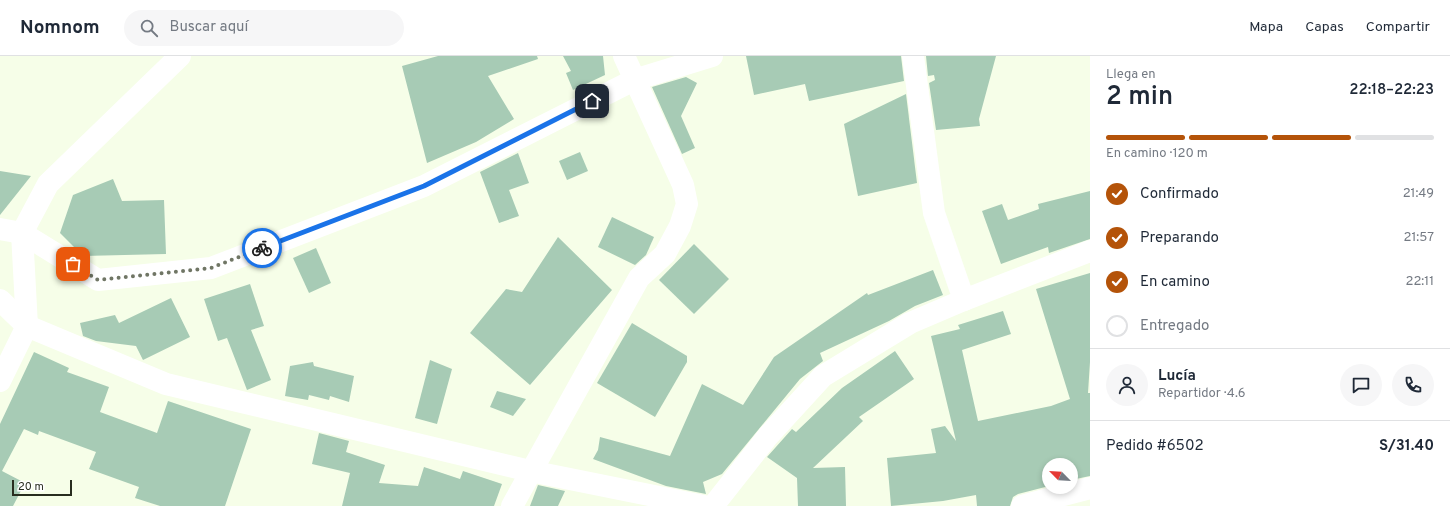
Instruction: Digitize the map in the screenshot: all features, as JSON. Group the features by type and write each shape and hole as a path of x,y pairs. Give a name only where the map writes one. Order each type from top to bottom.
{"street":[{"path":"0,381 27,326 22,233 48,184 180,56"},
{"path":"512,506 639,278 665,254 680,226 687,204 683,185 624,56"},
{"path":"0,230 22,233 98,280 211,268 424,186 634,80 712,56"},
{"path":"913,56 934,213 964,300"},
{"path":"713,506 768,436 823,376 910,322 1090,251"},
{"path":"0,300 27,326 166,384 530,472 704,506"},
{"path":"1022,506 1090,488"}],"building":[{"path":"438,56 537,56 538,59 488,76 514,119 476,142 427,163 402,66"},
{"path":"563,56 603,56 605,75 573,90 566,73 571,71"},
{"path":"746,56 901,56 904,81 809,101 805,84 754,95"},
{"path":"926,56 996,56 979,119 980,126 936,130 929,83 935,80 934,75 928,76"},
{"path":"686,77 697,83 681,116 695,148 682,154 652,87"},
{"path":"906,94 917,183 858,196 844,124"},
{"path":"580,152 588,171 567,180 559,161"},
{"path":"518,153 529,183 509,190 519,216 499,223 480,172"},
{"path":"0,171 31,176 0,215"},
{"path":"113,179 122,201 164,200 166,254 83,256 60,233 73,195"},
{"path":"1090,191 1090,239 1049,253 1048,247 1001,264 982,211 1002,204 1008,220 1039,209 1038,204"},
{"path":"612,217 654,237 646,255 635,265 598,247"},
{"path":"558,237 612,290 530,385 470,333 506,289 522,292"},
{"path":"694,244 729,279 694,314 659,280"},
{"path":"316,248 331,283 309,293 293,258"},
{"path":"933,270 943,295 915,306 889,321 820,353 823,361 800,379 722,474 703,482 706,494 666,486 593,459 598,450 600,437 670,456 702,384 743,405 774,357 867,293 868,295"},
{"path":"1090,273 1090,362 1088,393 1090,393 1090,476 1078,479 1078,458 1042,458 1042,488 1018,494 1013,497 1010,506 977,506 976,495 943,501 891,506 887,458 936,453 931,429 945,426 956,441 931,336 960,329 958,325 1003,311 1011,334 962,350 978,421 1051,406 1070,399 1036,289"},
{"path":"250,284 264,326 251,330 271,380 247,390 227,338 218,341 204,299"},
{"path":"171,298 190,337 143,360 136,346 96,341 83,336 80,323 115,315 119,323"},
{"path":"632,323 687,356 687,362 655,417 597,383"},
{"path":"895,351 914,379 859,417 863,421 813,468 845,467 846,506 798,506 797,478 767,457 792,429 796,432 842,388"},
{"path":"34,352 69,368 67,372 109,387 100,412 157,433 168,401 251,429 225,506 160,506 135,498 139,487 89,469 96,452 39,431 38,435 24,429 2,471 25,483 13,506 0,506 0,424"},
{"path":"430,360 452,369 437,424 415,418"},
{"path":"313,362 314,366 354,376 349,402 330,396 329,400 309,395 308,400 285,396 290,366"},
{"path":"497,391 526,399 513,416 490,407"},
{"path":"319,433 349,441 346,452 385,465 379,483 418,486 424,467 460,479 463,471 502,484 494,506 342,506 350,473 312,464"},
{"path":"538,485 565,491 558,506 530,506"}],"way so far":[{"path":"73,264 98,280 211,268 262,248"}],"route":[{"path":"262,248 424,186 592,101"}]}
